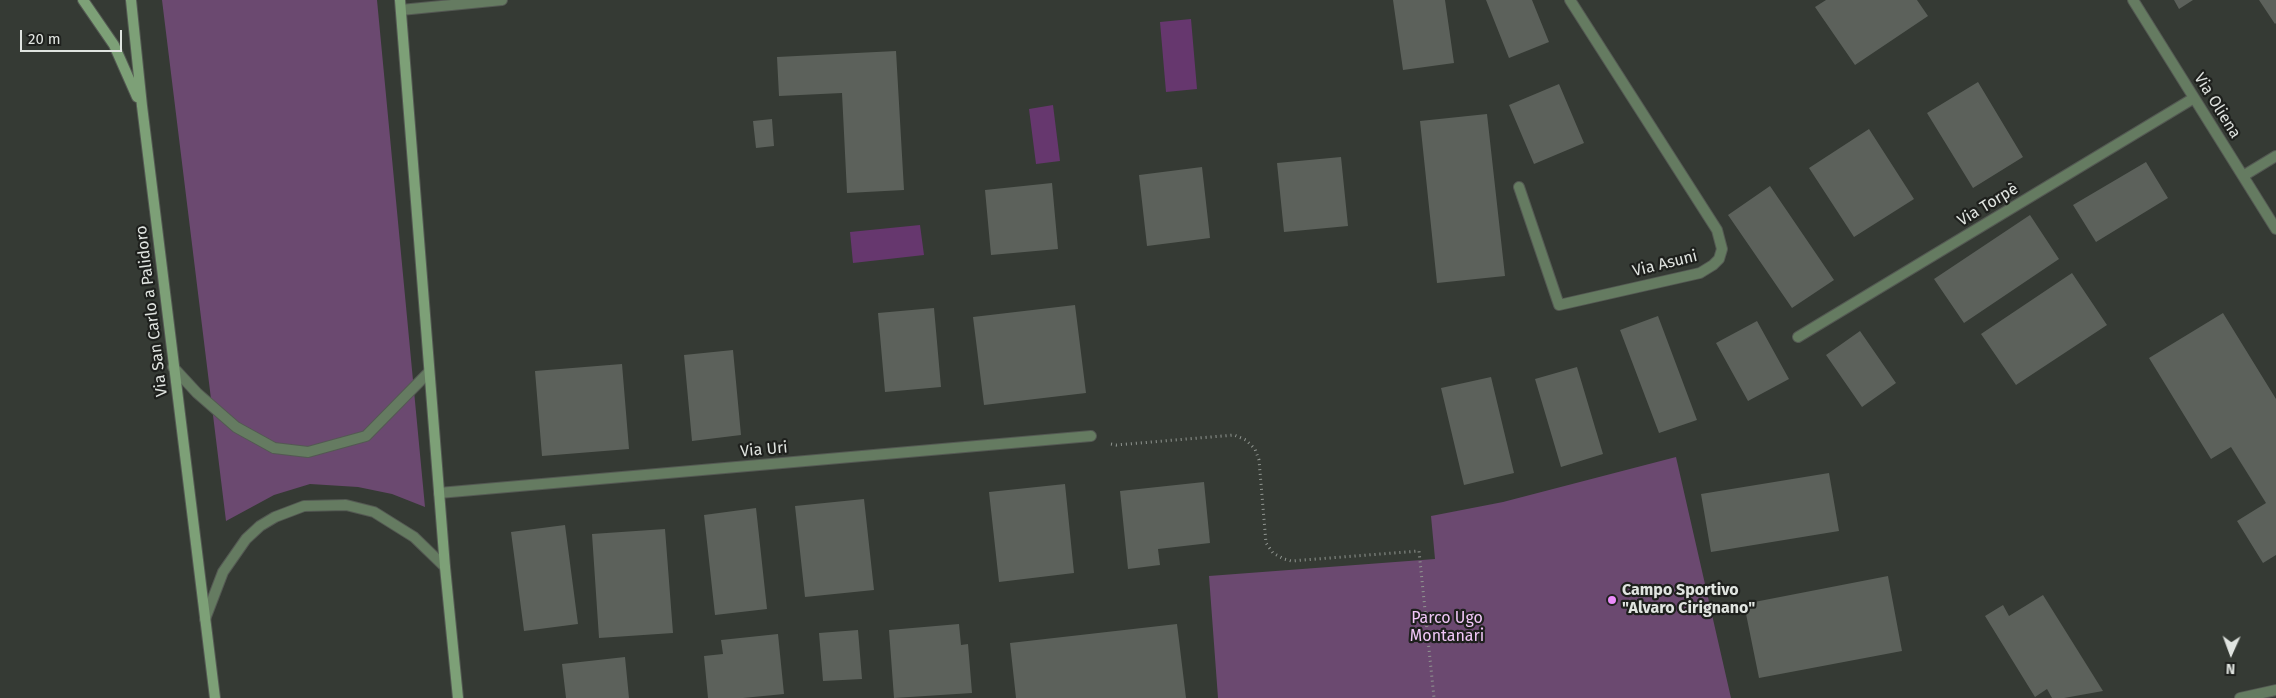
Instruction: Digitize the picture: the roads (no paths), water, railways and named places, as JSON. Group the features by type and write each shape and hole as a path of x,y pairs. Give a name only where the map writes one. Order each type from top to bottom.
{"street":[{"path":"83,0 114,45 142,106"},
{"name":"Via San Carlo a Palidoro","path":"131,0 142,106 215,698"},
{"path":"458,698 445,567 400,5 502,0"},
{"name":"Via Asuni","path":"1520,187 1558,305 1700,273 1719,259 1722,249 1716,230 1570,0"},
{"name":"Via Oliena","path":"2133,0 2276,229"},
{"name":"Via Torpè","path":"1798,338 2194,98"},
{"path":"2243,176 2276,156"},
{"path":"174,367 197,393 236,427 274,448 308,452 366,436 429,372"},
{"name":"Via Uri","path":"439,493 1091,436"},
{"path":"204,619 224,572 246,539 260,526 275,517 304,506 346,505 374,512 414,537 445,567"},
{"path":"2240,698 2276,690"}],"place":[{"name":"Campo Sportivo \"Alvaro Cirignano\"","path":"1612,600"}],"park label":[{"name":"Parco Ugo Montanari","path":"1447,628"}]}
